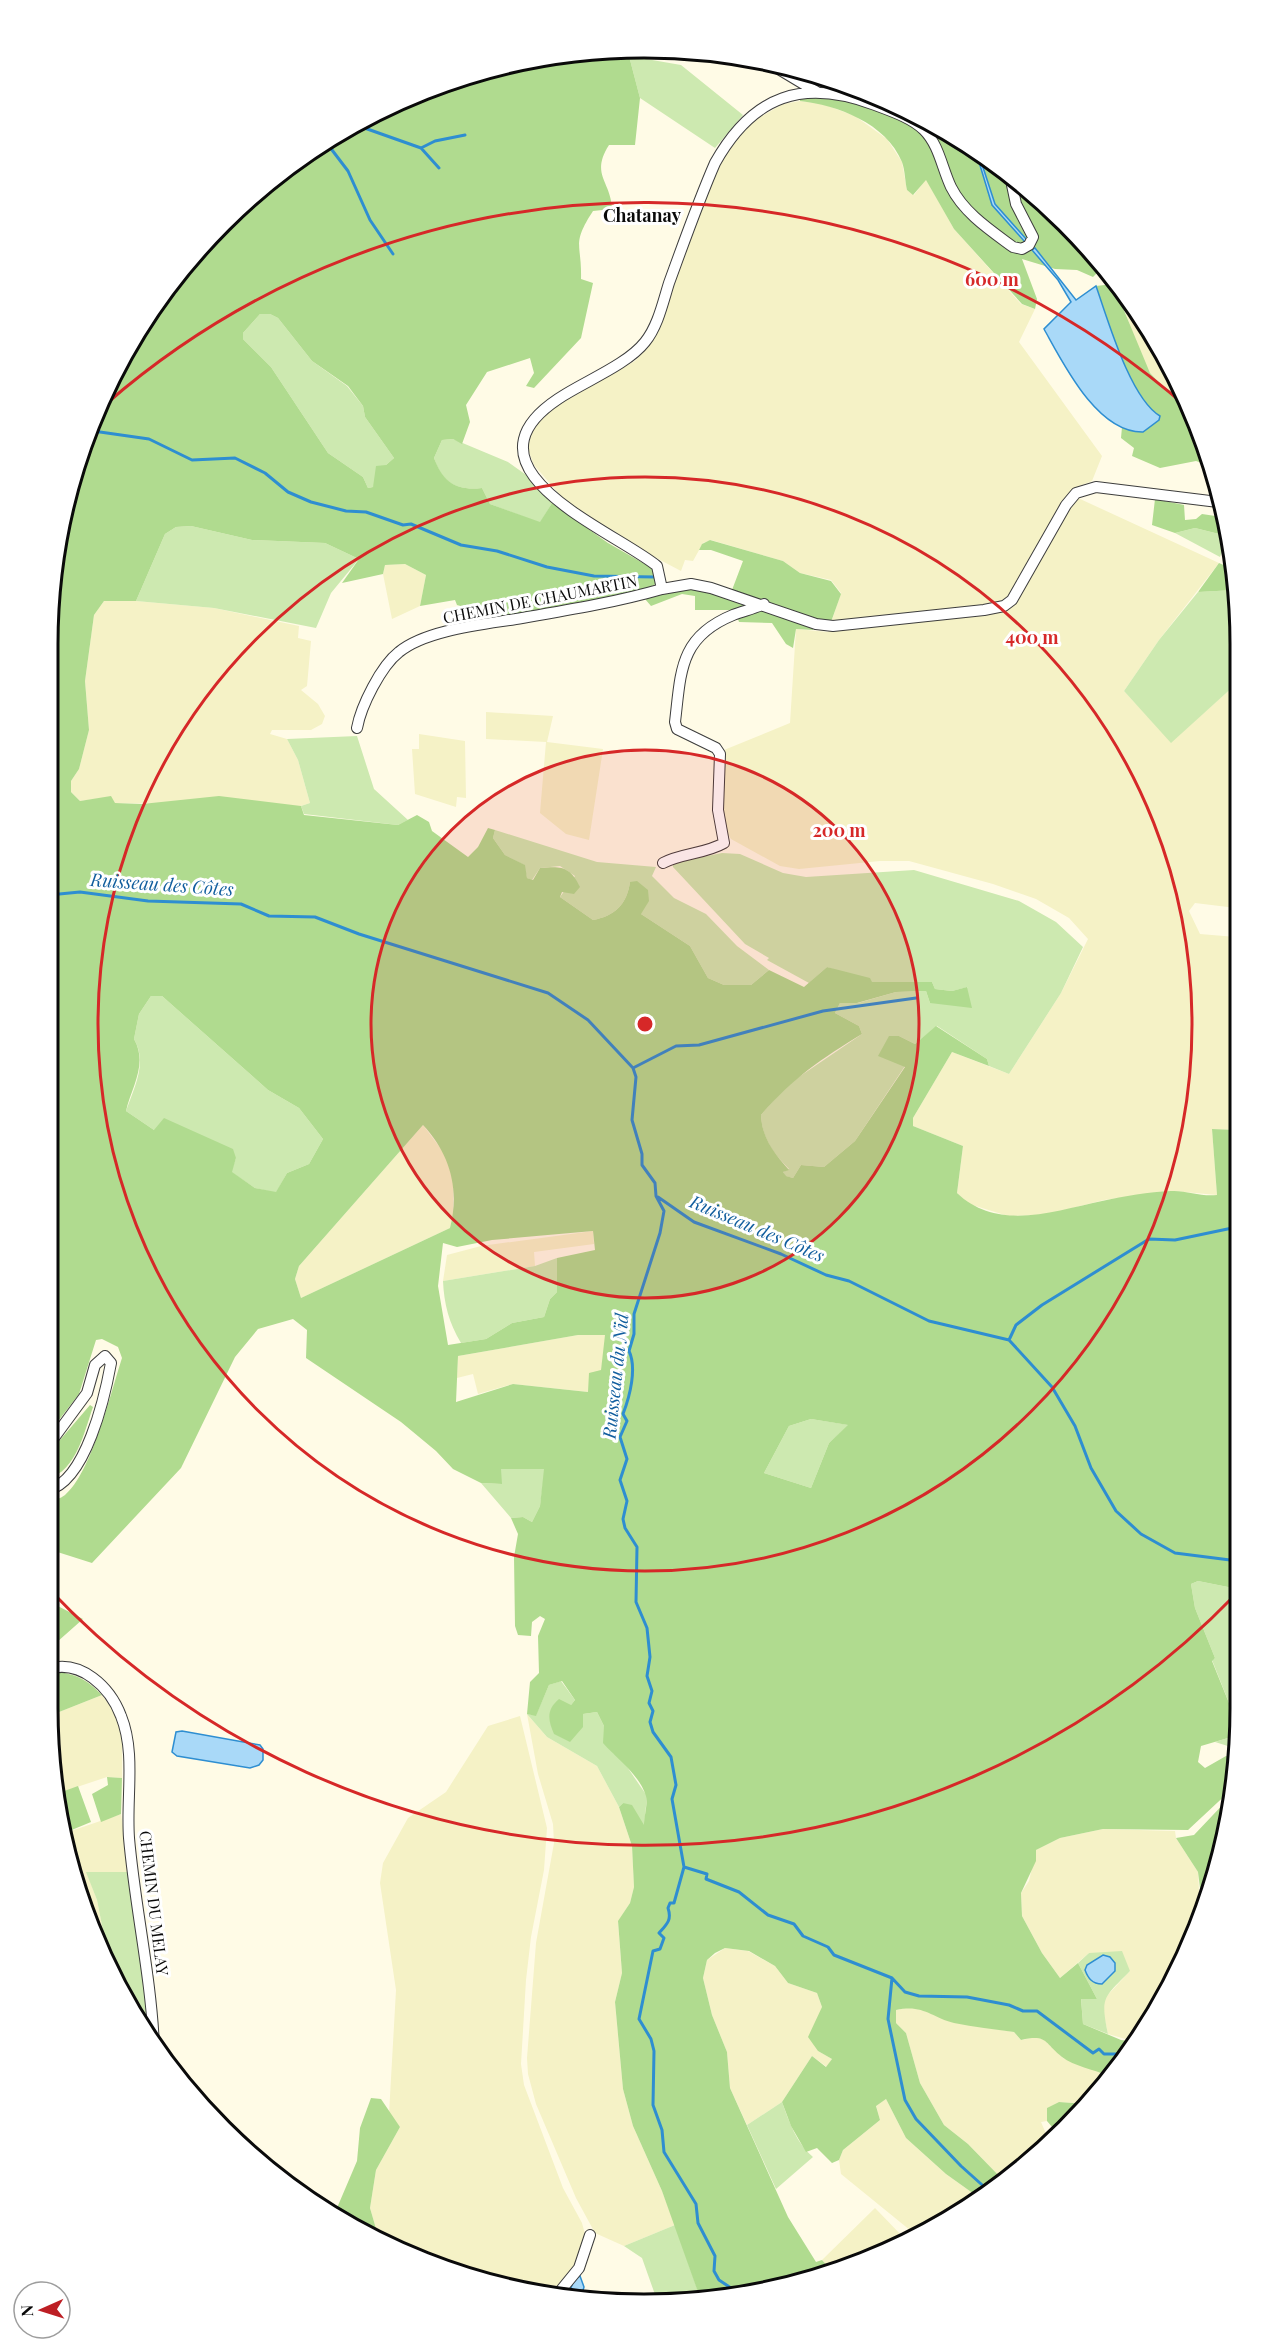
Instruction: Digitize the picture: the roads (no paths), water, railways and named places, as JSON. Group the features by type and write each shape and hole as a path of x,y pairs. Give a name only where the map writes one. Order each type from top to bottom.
{"street":[{"path":"792,77 817,92"},
{"name":"CHEMIN DE CHAUMARTIN","path":"357,728 360,711 385,671 398,652 412,644 460,629 662,589 657,566 574,515 556,500 527,463 523,452 523,439 529,426 540,412 627,358 650,336 702,192 715,163 738,128 751,116 776,102 805,92 850,97"},
{"name":"CHEMIN DE CHAUMARTIN","path":"924,130 933,141 951,188 968,211 1013,247 1022,249 1029,245 1033,237 1016,204 1013,190"},
{"path":"662,589 692,584 764,604 816,624 833,626 973,612 1004,606 1020,590 1066,505 1083,489 1096,487 1212,501"},
{"path":"663,863 672,858 711,850 724,843 718,810 720,754 716,748 677,729 675,722 683,664 690,647 711,627 733,615 764,604"},
{"path":"58,1432 87,1393 95,1365 105,1356 111,1363 106,1391 87,1448 63,1484 58,1486"},
{"name":"CHEMIN DU MELAY","path":"58,1668 70,1667 97,1680 120,1713 124,1725 128,1750 129,1835 151,2024"},
{"path":"563,2287 579,2268 590,2235"}],"water":[{"path":"980,165 983,167 995,204 1027,240 1025,242 992,205"},
{"path":"1035,248 1076,300 1096,286 1130,376 1149,407 1160,416 1159,420 1143,432 1126,429 1096,409 1083,394 1061,360 1044,329 1071,302 1058,280 1032,250"},
{"path":"182,1731 260,1745 263,1749 263,1760 259,1765 250,1768 177,1756 172,1752 176,1732"},
{"path":"1103,1955 1110,1957 1115,1963 1115,1971 1102,1984 1099,1984 1091,1980 1085,1970 1087,1965"},
{"path":"580,2276 583,2290 571,2288 574,2279"}],"waterway":[{"path":"367,129 421,148 439,168"},
{"path":"421,148 435,141 465,135"},
{"path":"332,149 348,171 370,220 393,254"},
{"path":"99,432 149,439 192,460 235,458 265,473 288,492 311,502 346,511 366,512 403,525 411,524 461,545 497,551 547,567 594,576 655,577"},
{"name":"Ruisseau du Nid","path":"58,894 80,892 148,901 241,904 269,916 315,917 359,934 548,993 588,1020 633,1068 636,1077 632,1120 642,1154 642,1165 655,1183 656,1196 664,1211 660,1233 634,1314 634,1334 629,1351 632,1382 623,1414 627,1421 620,1437 627,1459 620,1480 627,1501 623,1519 625,1528 637,1547 636,1602 647,1628 650,1657 647,1676 652,1691 649,1703 653,1711 650,1722 653,1732 671,1757 676,1785 672,1799 684,1867 674,1903 670,1903 668,1908 668,1922 659,1933 664,1938 660,1949 653,1951 639,2019 651,2039 654,2051 653,2105 662,2130 664,2152 696,2204 698,2223 715,2256 714,2271 719,2280 729,2287"},
{"path":"633,1068 676,1046 699,1045 823,1011 916,998"},
{"name":"Ruisseau des Côtes","path":"658,1197 694,1222 781,1254 826,1275 849,1281 929,1321 1009,1340 1052,1387 1075,1426 1091,1468 1116,1511 1141,1534 1175,1553 1230,1560"},
{"path":"1009,1340 1016,1325 1042,1305 1149,1239 1175,1240 1230,1228"},
{"path":"684,1867 707,1874 706,1879 739,1892 768,1915 794,1924 803,1936 828,1947 834,1955 892,1978 905,1992 919,1996 967,1997 1009,2005 1023,2011 1037,2011 1093,2053 1099,2049 1104,2054 1116,2054"},
{"path":"892,1978 888,2019 905,2100 916,2119 983,2185"}],"district":[{"name":"Chatanay","path":"642,216"}]}
